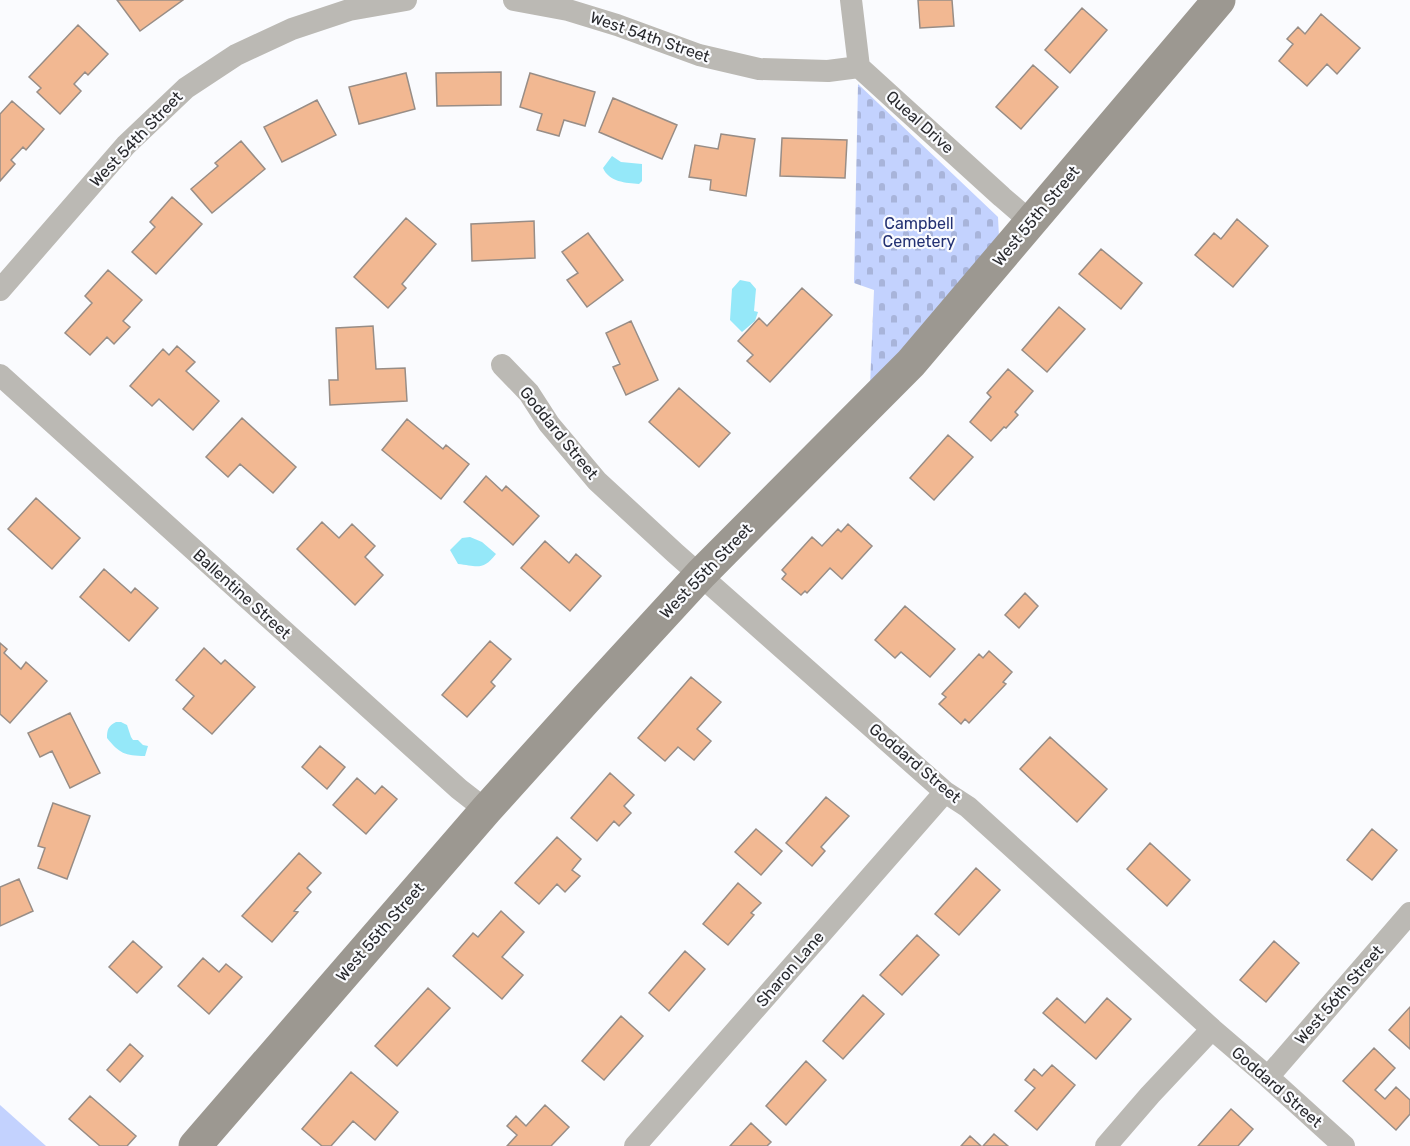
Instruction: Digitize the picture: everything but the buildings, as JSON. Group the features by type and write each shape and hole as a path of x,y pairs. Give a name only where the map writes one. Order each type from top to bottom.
{"street":[{"name":"West 54th Street","path":"0,290 126,145 186,88 236,56 292,29 349,10 406,0"},
{"name":"West 54th Street","path":"514,0 568,10 617,25 699,56 759,69 828,71 859,67"},
{"path":"851,0 859,67"},
{"name":"West 55th Street","path":"195,1146 486,810 701,574 911,363 1219,0"},
{"name":"Queal Drive","path":"859,67 1031,222"},
{"name":"Goddard Street","path":"502,365 529,393 549,424 597,481 945,792 968,807 1344,1146"},
{"name":"Ballentine Street","path":"0,375 459,789 486,810"},
{"name":"Sharon Lane","path":"635,1146 945,792"},
{"name":"West 56th Street","path":"1268,1077 1410,913"},
{"path":"1106,1146 1212,1029"}],"green space":[{"name":"Campbell Cemetery","path":"858,84 998,217 999,237 870,386 874,290 854,283"},
{"path":"0,1105 46,1146 0,1146"}],"shaded area":[{"path":"612,156 621,162 642,164 642,181 639,184 629,183 609,176 603,168"},
{"path":"740,280 750,282 756,289 754,311 758,312 755,321 742,332 730,320 732,289"},
{"path":"470,537 482,542 496,554 487,563 479,566 458,564 450,550 462,538"},
{"path":"116,722 127,725 133,740 138,740 148,746 145,756 123,753 111,743 107,738 108,730"}]}
